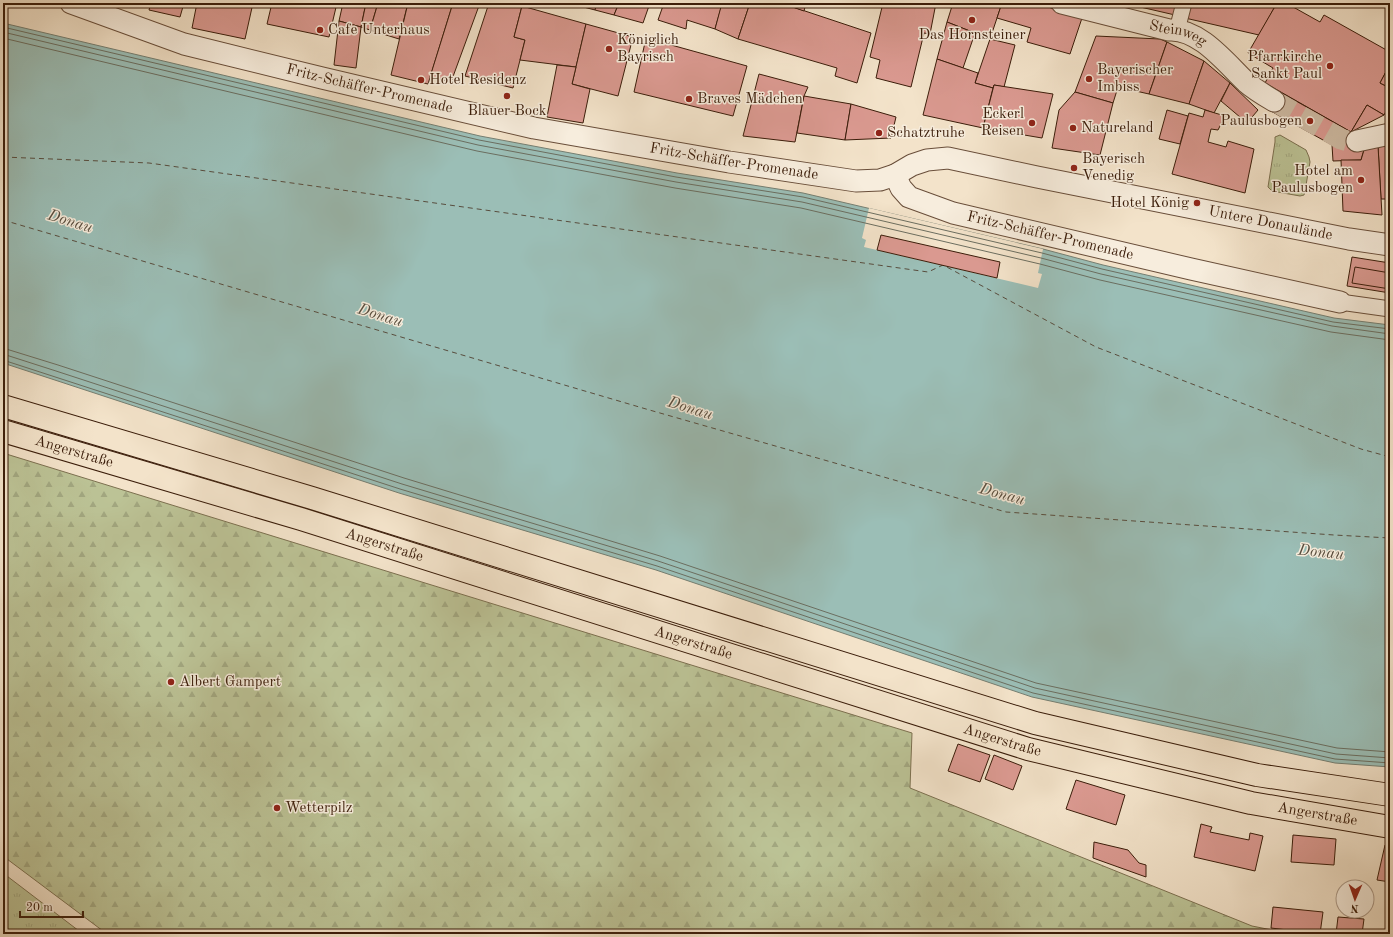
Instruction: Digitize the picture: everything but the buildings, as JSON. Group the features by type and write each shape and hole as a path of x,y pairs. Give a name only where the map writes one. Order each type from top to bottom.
{"main road":[{"name":"Angerstraße","path":"3,406 312,498 1035,723 1257,775 1390,795"},
{"name":"Angerstraße","path":"3,431 301,519 1028,749 1251,803 1390,827"}],"street":[{"name":"Fritz-Schäffer-Promenade","path":"70,3 184,44 534,128 722,161 856,181 880,180 895,175 901,188 909,196 953,213 1191,269 1340,302 1390,309"},
{"name":"Steinweg","path":"1062,3 1169,30 1176,30 1193,36 1208,45 1247,83 1274,101"},
{"path":"1176,30 1184,3"},
{"path":"1357,141 1390,134"},
{"name":"Untere Donaulände","path":"895,175 912,165 927,160 948,158 1045,179 1333,236 1390,245"}],"green space":[{"path":"1280,135 1306,150 1309,157 1310,162 1304,195 1300,196 1272,191 1268,187 1275,137"},
{"path":"3,453 912,733 910,788 1252,926 1292,934 107,934 3,856 3,772 6,757 3,750"},
{"path":"3,873 83,934 3,934"}],"water":[{"name":"Donau","path":"3,23 480,136 677,173 803,193 1043,249 1103,265 1334,318 1390,325 1390,767 1335,763 1032,697 656,570 399,493 3,363"}],"pier":[{"path":"869,208 1043,249 1038,273 1042,274 1038,288 864,247 866,240 862,238"}],"ferry route":[{"path":"3,157 149,163 928,272 943,265 1096,347 1361,449 1390,457"},
{"path":"3,220 646,409 1006,512 1390,538"}],"tunnel":[{"path":"1274,101 1341,139 1351,142 1357,141"}],"place":[{"name":"Das Hornsteiner","path":"972,20"},
{"name":"Cafe Unterhaus","path":"320,30"},
{"name":"Königlich Bayrisch","path":"609,49"},
{"name":"Pfarrkirche Sankt Paul","path":"1330,66"},
{"name":"Bayerischer Imbiss","path":"1089,79"},
{"name":"Hotel Residenz","path":"421,80"},
{"name":"Blauer Bock","path":"507,96"},
{"name":"Braves Mädchen","path":"689,99"},
{"name":"Paulusbogen","path":"1310,121"},
{"name":"Eckerl Reisen","path":"1032,123"},
{"name":"Natureland","path":"1073,128"},
{"name":"Schatztruhe","path":"879,133"},
{"name":"Bayerisch Venedig","path":"1074,168"},
{"name":"Hotel am Paulusbogen","path":"1361,180"},
{"name":"Hotel König","path":"1197,203"},
{"name":"Albert Gampert","path":"171,682"},
{"name":"Wetterpilz","path":"277,808"}]}
